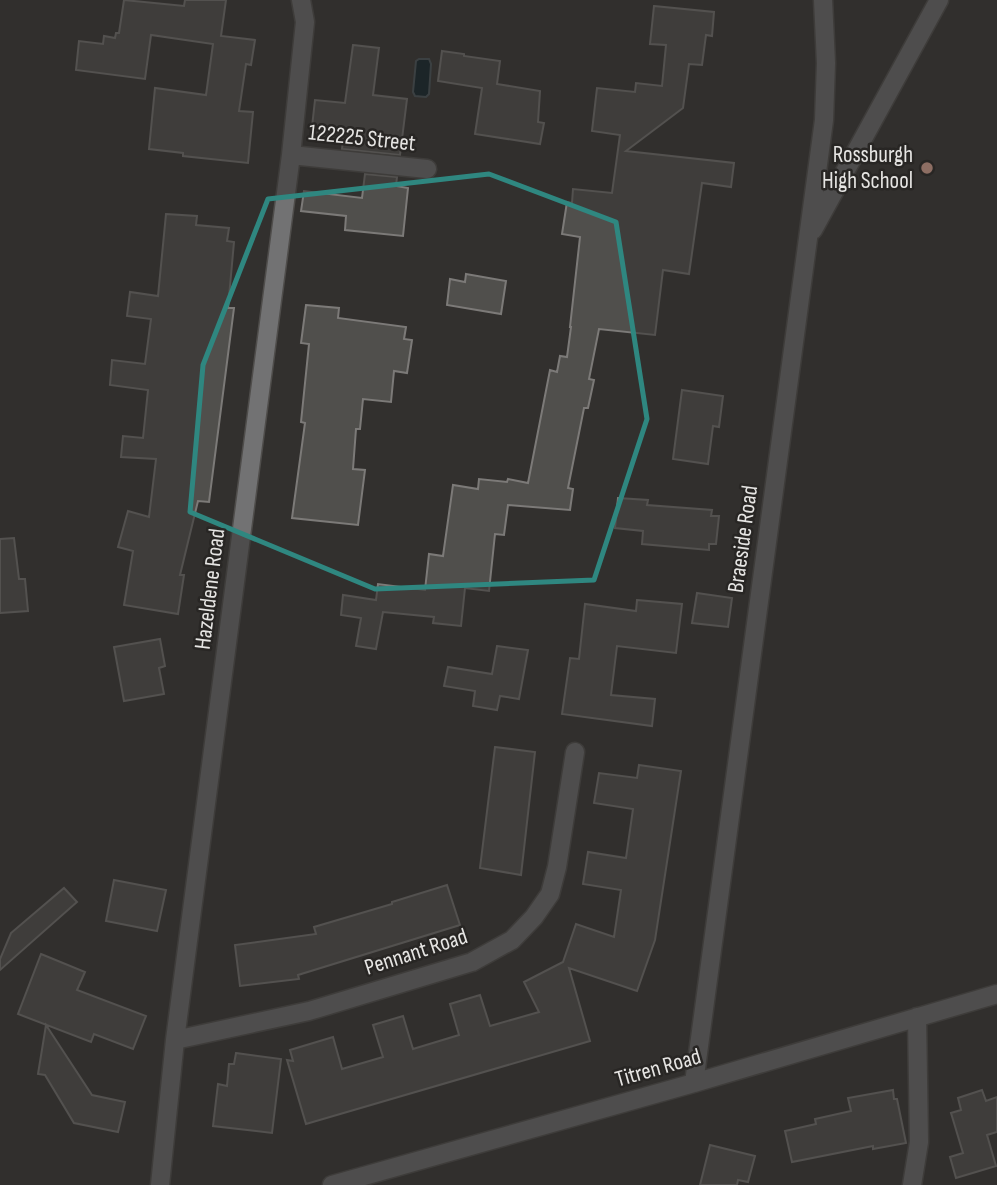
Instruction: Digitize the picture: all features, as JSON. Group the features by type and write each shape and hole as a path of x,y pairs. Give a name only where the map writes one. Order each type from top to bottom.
{"street":[{"name":"Hazeldene Road","path":"160,1185 176,1040 291,155 305,22 301,0"},
{"name":"Braeside Road","path":"694,1083 824,120 826,63 822,0"},
{"path":"808,239 939,0"},
{"name":"122225 Street","path":"291,155 427,169"},
{"name":"Pennant Road","path":"176,1040 309,1012 472,962 512,940 550,894 557,867 575,752"},
{"name":"Titren Road","path":"332,1185 997,994"},
{"path":"912,1185 919,1142 917,1017"}],"highlighted area":[{"path":"489,174 616,222 647,419 594,580 375,589 190,512 203,365 268,199"}],"water":[{"path":"429,59 431,64 429,94 426,97 415,96 413,92 416,61"}],"building":[{"path":"124,0 184,6 185,0 226,0 221,36 255,40 251,65 246,64 239,111 253,112 248,163 183,156 183,153 149,149 155,88 206,95 213,44 151,35 145,79 76,70 79,41 103,44 104,36 115,38 116,33 119,33"},
{"path":"654,6 714,12 712,36 706,35 702,65 689,64 683,108 626,151 734,163 731,187 702,183 689,274 663,270 655,335 599,329 589,379 594,380 588,408 584,408 568,488 573,489 570,510 508,505 504,535 495,534 489,591 465,588 461,626 433,623 434,617 383,612 376,649 356,646 361,618 341,615 343,595 376,600 378,584 425,590 429,554 443,556 453,485 478,489 479,479 507,482 508,479 528,483 550,370 557,372 560,356 567,357 580,237 562,234 567,202 572,203 573,189 612,193 620,135 592,131 597,88 635,92 636,83 662,86 666,45 650,44"},
{"path":"353,45 379,48 373,95 407,99 400,155 342,149 343,140 311,136 315,100 345,103"},
{"path":"442,51 500,61 497,84 540,91 538,122 544,123 540,144 475,134 482,88 438,81"},
{"path":"365,174 397,177 396,186 408,188 403,236 345,230 346,216 301,211 304,191 362,198"},
{"path":"166,214 197,216 196,225 229,228 227,241 234,242 228,308 234,308 209,502 198,501 180,575 184,575 178,614 124,605 133,551 118,547 128,511 149,517 156,459 121,457 123,436 143,438 148,390 110,385 112,360 145,364 151,319 127,316 130,292 158,296"},
{"path":"466,274 506,281 501,314 447,305 450,279 465,282"},
{"path":"306,305 339,308 338,318 406,327 404,339 412,340 407,373 394,371 391,402 363,399 360,429 356,429 353,469 365,470 358,525 292,518 305,423 301,422 309,344 301,343"},
{"path":"682,390 723,396 719,427 713,426 708,464 673,459"},
{"path":"618,498 648,500 647,505 712,510 711,516 719,516 716,544 709,544 709,550 642,544 643,531 615,528"},
{"path":"14,538 19,579 25,579 28,611 0,613 0,539"},
{"path":"697,593 732,598 728,627 692,623"},
{"path":"637,600 682,604 676,653 617,646 611,695 655,699 652,726 562,714 570,658 579,659 585,604 636,611"},
{"path":"160,639 165,666 159,668 164,694 124,701 114,647"},
{"path":"497,646 528,650 519,699 500,696 497,710 473,706 475,691 444,686 448,667 492,674"},
{"path":"495,747 535,752 521,875 480,868"},
{"path":"639,765 681,771 655,940 637,991 569,968 590,1041 306,1124 287,1060 293,1061 290,1050 333,1037 342,1069 383,1057 373,1025 403,1016 413,1049 459,1035 450,1004 480,995 490,1026 539,1012 524,982 563,962 576,924 614,937 621,890 583,884 588,852 626,858 633,809 594,803 599,773 637,778"},
{"path":"114,880 166,890 157,931 106,921"},
{"path":"447,885 460,925 298,975 299,979 240,986 235,945 316,934 314,927"},
{"path":"64,888 77,902 0,970 0,959 11,933"},
{"path":"41,954 85,972 77,990 146,1016 133,1049 94,1034 91,1042 18,1014"},
{"path":"46,1025 92,1095 125,1102 118,1132 74,1123 45,1075 38,1074"},
{"path":"236,1053 281,1059 272,1133 213,1126 218,1084 227,1086 229,1064 234,1064"},
{"path":"893,1090 906,1143 873,1149 873,1146 792,1162 785,1131 816,1124 815,1119 851,1111 848,1098"},
{"path":"982,1090 986,1101 997,1097 997,1132 987,1135 996,1166 956,1178 950,1157 963,1153 951,1113 961,1110 958,1098"},
{"path":"710,1145 755,1156 748,1182 738,1180 737,1185 700,1185"}],"place":[{"name":"Rossburgh High School","path":"927,168"}]}
